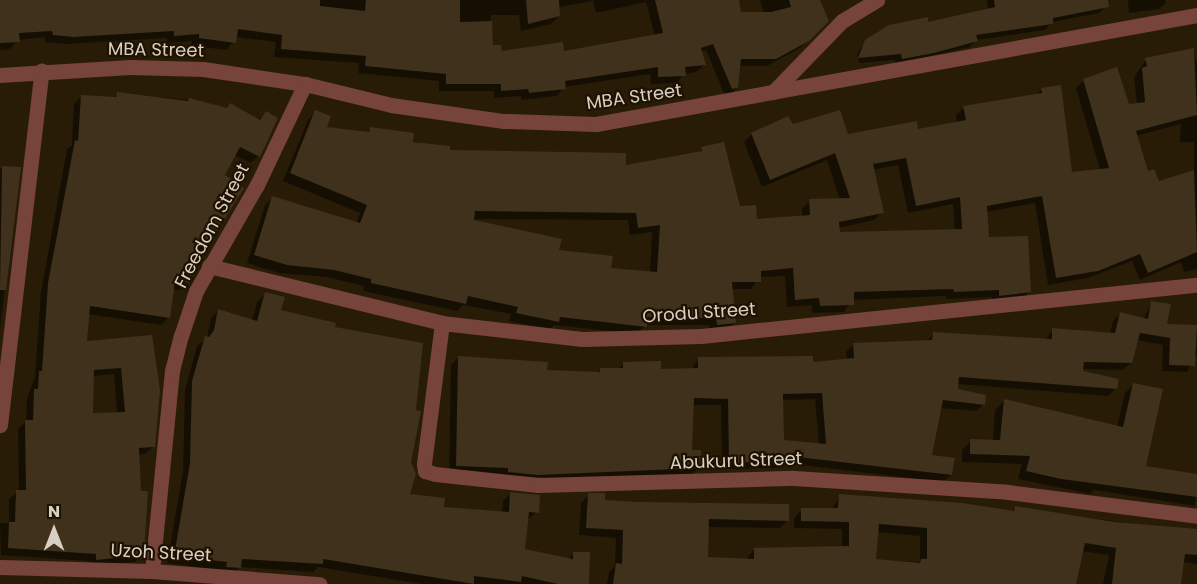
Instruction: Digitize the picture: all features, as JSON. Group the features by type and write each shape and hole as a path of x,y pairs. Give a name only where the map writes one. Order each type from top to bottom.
{"street":[{"path":"773,92 842,21 877,0"},
{"name":"MBA Street","path":"0,75 42,70 203,69 305,84 391,105 504,122 596,124 1197,15"},
{"path":"0,426 42,70"},
{"name":"Freedom Street","path":"152,571 172,371 188,314 209,266 257,185 305,84"},
{"name":"Orodu Street","path":"209,266 442,323 582,339 701,336 1197,285"},
{"name":"Abukuru Street","path":"442,323 424,464 425,471 435,474 538,485 794,478 1008,492 1197,516"},
{"name":"Uzoh Street","path":"0,567 152,571 319,584"}],"building":[{"path":"0,0 320,0 320,6 365,11 366,0 460,0 460,22 492,21 493,45 501,45 502,51 563,42 564,51 663,33 655,0 739,0 741,12 771,12 791,7 789,0 820,0 829,21 809,41 776,59 741,59 738,88 732,89 713,44 701,48 706,65 685,67 686,76 658,77 658,67 565,81 566,89 529,93 528,89 501,91 501,84 446,84 446,74 365,66 366,56 281,49 282,35 238,29 236,43 199,38 199,34 174,36 174,31 73,37 53,35 52,31 19,33 20,42 0,43"},
{"path":"526,0 559,0 560,16 528,24"},
{"path":"994,0 1108,0 1109,7 1053,18 1053,24 976,35 978,41 934,53 902,59 901,54 858,58 865,40 889,25 928,17 928,22 995,7"},
{"path":"1194,48 1197,115 1136,131 1148,171 1154,169 1159,181 1194,170 1197,252 1148,273 1140,254 1098,271 1056,278 1042,196 987,206 989,237 1028,236 1031,292 999,296 999,290 854,292 854,305 820,306 819,298 795,300 793,268 761,271 761,282 732,282 736,323 717,325 716,318 648,317 647,327 560,317 559,322 516,313 518,307 468,296 466,304 371,283 371,279 334,270 287,265 254,255 272,196 360,223 367,205 290,173 315,110 331,116 327,127 369,132 370,127 414,133 413,142 450,146 450,150 626,153 626,165 702,151 701,147 724,142 740,206 756,205 757,219 810,215 809,199 850,198 835,153 770,180 751,133 788,116 793,124 840,110 848,134 917,121 918,129 966,120 963,106 1042,93 1041,88 1061,85 1072,172 1109,168 1083,79 1117,67 1129,104 1145,102 1142,68 1147,66 1145,58","holes":["906,158 916,206 960,197 962,229 840,232 839,222 884,213 873,164","475,211 636,213 638,228 660,225 657,272 611,268 613,256 559,250 562,239 474,220"]},
{"path":"117,92 188,101 189,98 227,108 230,103 260,120 266,111 278,118 260,157 240,147 225,175 244,188 206,249 197,244 189,283 175,281 170,318 90,306 87,341 152,335 160,390 155,447 139,448 141,491 148,491 144,555 96,560 96,554 8,548 9,522 15,522 16,490 26,490 25,420 33,420 34,389 38,389 39,371 42,371 48,283 75,140 78,141 81,95 116,97","holes":["121,368 125,412 93,413 94,370"]},
{"path":"2,166 21,167 6,290 0,290"},
{"path":"265,292 285,297 281,310 336,323 335,327 423,343 416,410 421,411 411,462 416,474 410,494 445,498 444,507 509,512 510,492 540,495 539,513 529,512 525,549 573,559 573,552 590,552 589,584 558,584 522,576 521,582 474,576 474,584 323,559 323,564 242,559 241,568 226,567 227,562 174,556 190,463 192,381 205,336 209,337 214,330 218,309 257,321"},
{"path":"1151,301 1171,304 1167,324 1197,325 1195,366 1169,365 1170,338 1140,333 1132,363 1084,362 1083,371 1119,379 1117,389 959,377 958,389 986,395 985,405 943,400 932,455 955,458 952,475 789,456 789,461 729,463 728,399 694,398 692,450 701,450 701,468 538,475 508,472 508,468 456,466 458,356 548,362 547,370 600,372 600,368 623,368 623,362 661,361 661,369 698,368 698,357 813,356 813,362 854,358 853,343 932,340 933,332 1052,339 1052,328 1115,333 1120,312 1148,319","holes":["822,393 826,444 784,440 783,394"]},
{"path":"1133,383 1163,389 1146,466 1197,474 1197,497 1061,479 1026,471 1030,456 970,454 970,439 1000,440 1004,399 1123,427"},
{"path":"588,493 605,493 605,500 637,502 789,504 789,521 709,519 708,557 754,559 754,548 849,546 849,522 801,521 801,508 838,508 839,494 962,503 1014,511 1015,506 1115,522 1197,529 1197,555 1185,554 1181,584 1112,584 1116,548 1085,543 1076,584 613,584 616,563 622,564 623,530 586,528","holes":["879,524 927,528 927,559 921,559 920,563 876,559"]}]}
